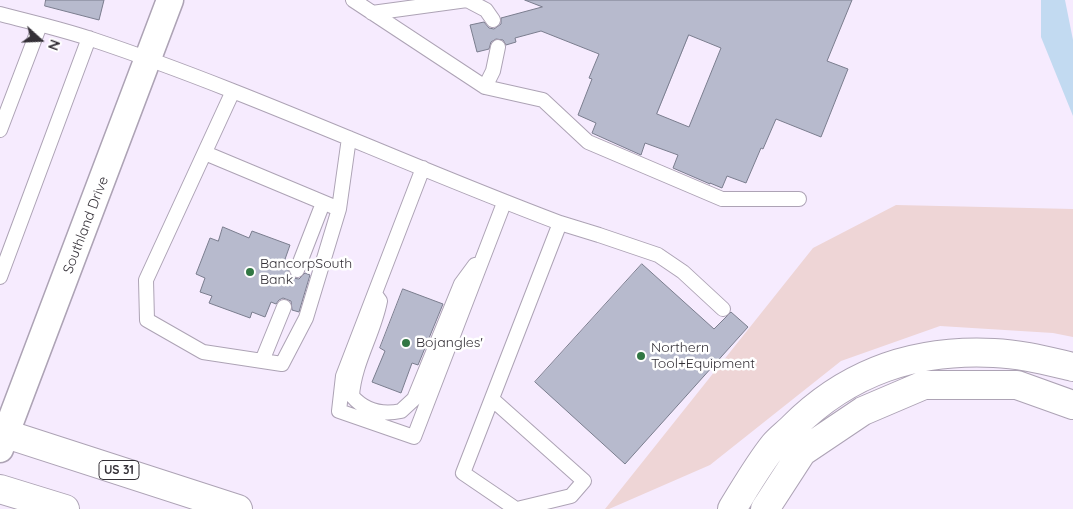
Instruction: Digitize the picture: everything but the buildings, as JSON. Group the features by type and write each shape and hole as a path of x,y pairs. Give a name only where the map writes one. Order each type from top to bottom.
{"main road":[{"path":"732,509 774,445 802,417 860,376 892,365 931,356 963,353 996,353 1073,367"},
{"path":"765,509 802,452 863,411 924,385 1017,385 1073,405"},
{"name":"US 31","path":"2,438 238,509"},
{"path":"0,489 65,509"}],"street":[{"name":"Southland Drive","path":"2,438 170,0"}],"lane":[{"path":"353,0 485,88 543,100 588,142 722,199 799,198"},
{"path":"372,14 467,0 486,10 493,20"},
{"path":"0,14 89,38 148,59 233,91 504,203 658,255 683,272 723,309"},
{"path":"0,130 40,25"},
{"path":"0,277 89,38"},
{"path":"485,88 493,71 498,47"},
{"path":"233,91 146,280 147,320 203,352 282,364 306,318 339,209 349,138"},
{"path":"205,153 339,209"},
{"path":"423,168 343,376 339,411 414,437 504,203"},
{"path":"297,270 323,203"},
{"path":"492,399 584,481 570,496 517,509 463,473 560,223"},
{"path":"374,293 380,300 378,314 356,370 352,386 352,396 366,409 381,413 401,411 410,405 417,392 461,284 485,252"},
{"path":"262,361 284,307"}],"shaded area":[{"path":"896,205 1073,209 1073,337 1053,333 940,326 841,361 710,465 609,509 605,509 813,248"}],"water":[{"path":"1041,0 1065,0 1073,40 1073,116 1041,37"}],"place":[{"name":"BancorpSouth Bank","path":"250,272"},
{"name":"Bojangles'","path":"406,343"},
{"name":"Northern Tool+Equipment","path":"641,356"}]}
